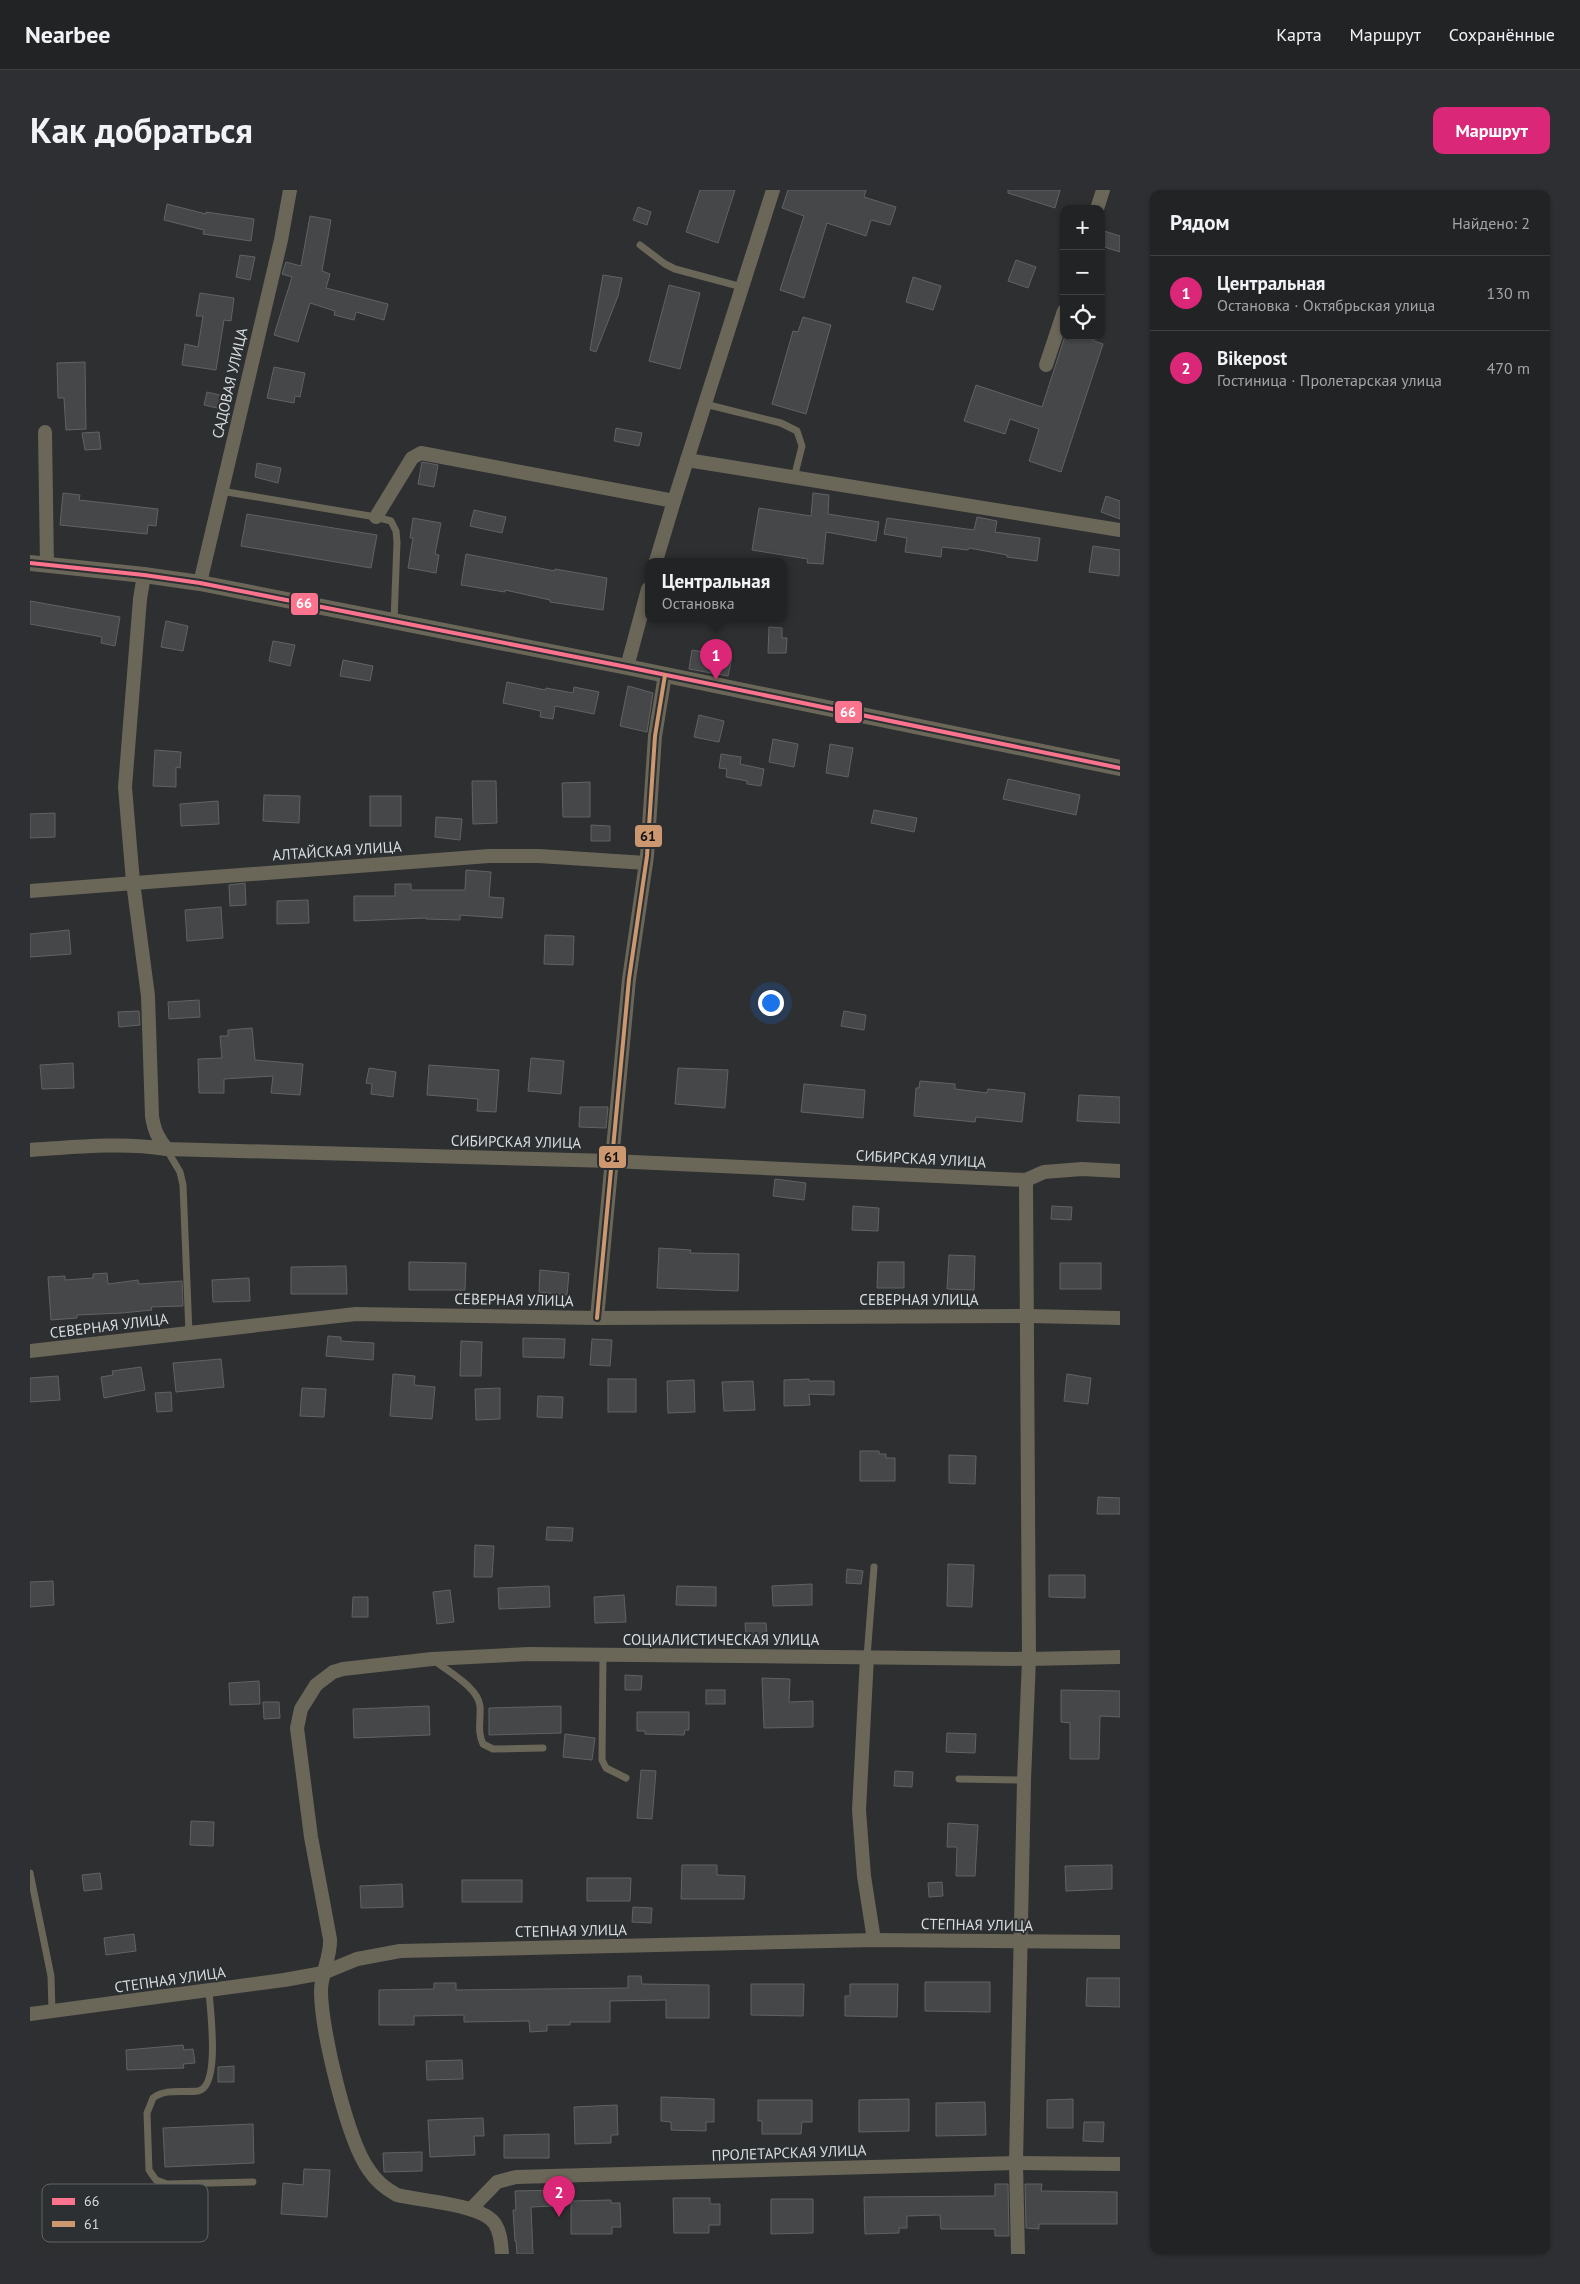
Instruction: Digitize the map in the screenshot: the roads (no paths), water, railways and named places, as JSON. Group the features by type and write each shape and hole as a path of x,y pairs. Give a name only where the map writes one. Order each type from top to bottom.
{"street":[{"name":"САДОВАЯ УЛИЦА","path":"200,583 281,240 290,190"},
{"path":"657,558 773,190"},
{"path":"1098,205 1104,190"},
{"path":"1046,365 1060,323"},
{"path":"45,432 47,565"},
{"path":"376,517 412,458 422,453 674,501"},
{"path":"687,460 1120,530"},
{"path":"30,562 200,583 627,667 1120,768"},
{"path":"144,575 139,608 125,788 133,882 148,996 152,1116 156,1134 167,1150"},
{"path":"627,667 645,601"},
{"path":"597,1318 629,979 646,863 655,736 665,675"},
{"name":"АЛТАЙСКАЯ УЛИЦА","path":"30,891 489,856 539,856 646,863"},
{"name":"СИБИРСКАЯ УЛИЦА","path":"30,1150 110,1145 145,1146 167,1150 612,1161 1026,1180 1044,1172 1082,1169 1120,1171"},
{"path":"1018,2254 1016,2163 1024,1780 1029,1659 1026,1180"},
{"name":"СЕВЕРНАЯ УЛИЦА","path":"30,1351 356,1314 597,1318 1028,1316 1120,1318"},
{"name":"СОЦИАЛИСТИЧЕСКАЯ УЛИЦА","path":"323,1973 329,1955 330,1939 311,1837 297,1728 298,1718 308,1697 324,1678 343,1669 432,1659 529,1654 1029,1659 1120,1657"},
{"path":"867,1657 858,1810 864,1876 874,1940"},
{"name":"СТЕПНАЯ УЛИЦА","path":"30,2014 209,1991 323,1973 357,1959 400,1951 874,1940 1120,1942"},
{"path":"323,1973 322,2006 338,2086 360,2155 368,2170 386,2190 397,2195 471,2209 486,2215 496,2225 502,2254"},
{"name":"ПРОЛЕТАРСКАЯ УЛИЦА","path":"471,2209 497,2182 516,2177 1016,2163 1120,2164"}],"lane":[{"path":"640,245 665,264 675,269 742,287"},
{"path":"705,404 781,423 797,431 802,446 794,478"},
{"path":"221,491 391,521 396,531 394,621"},
{"path":"167,1150 175,1161 184,1185 189,1333"},
{"path":"867,1657 874,1567"},
{"path":"603,1656 602,1760 606,1768 626,1778"},
{"path":"432,1659 475,1692 480,1704 480,1732 483,1744 493,1749 544,1748"},
{"path":"959,1779 1024,1780"},
{"path":"30,1873 51,1976 52,2012"},
{"path":"209,1991 212,2034 211,2076 208,2084 200,2090 164,2092 153,2098 147,2112 149,2170 156,2180 167,2184 253,2182"}],"place":[{"name":"Центральная","path":"716,680"},
{"name":"Bikepost","path":"559,2217"}]}
